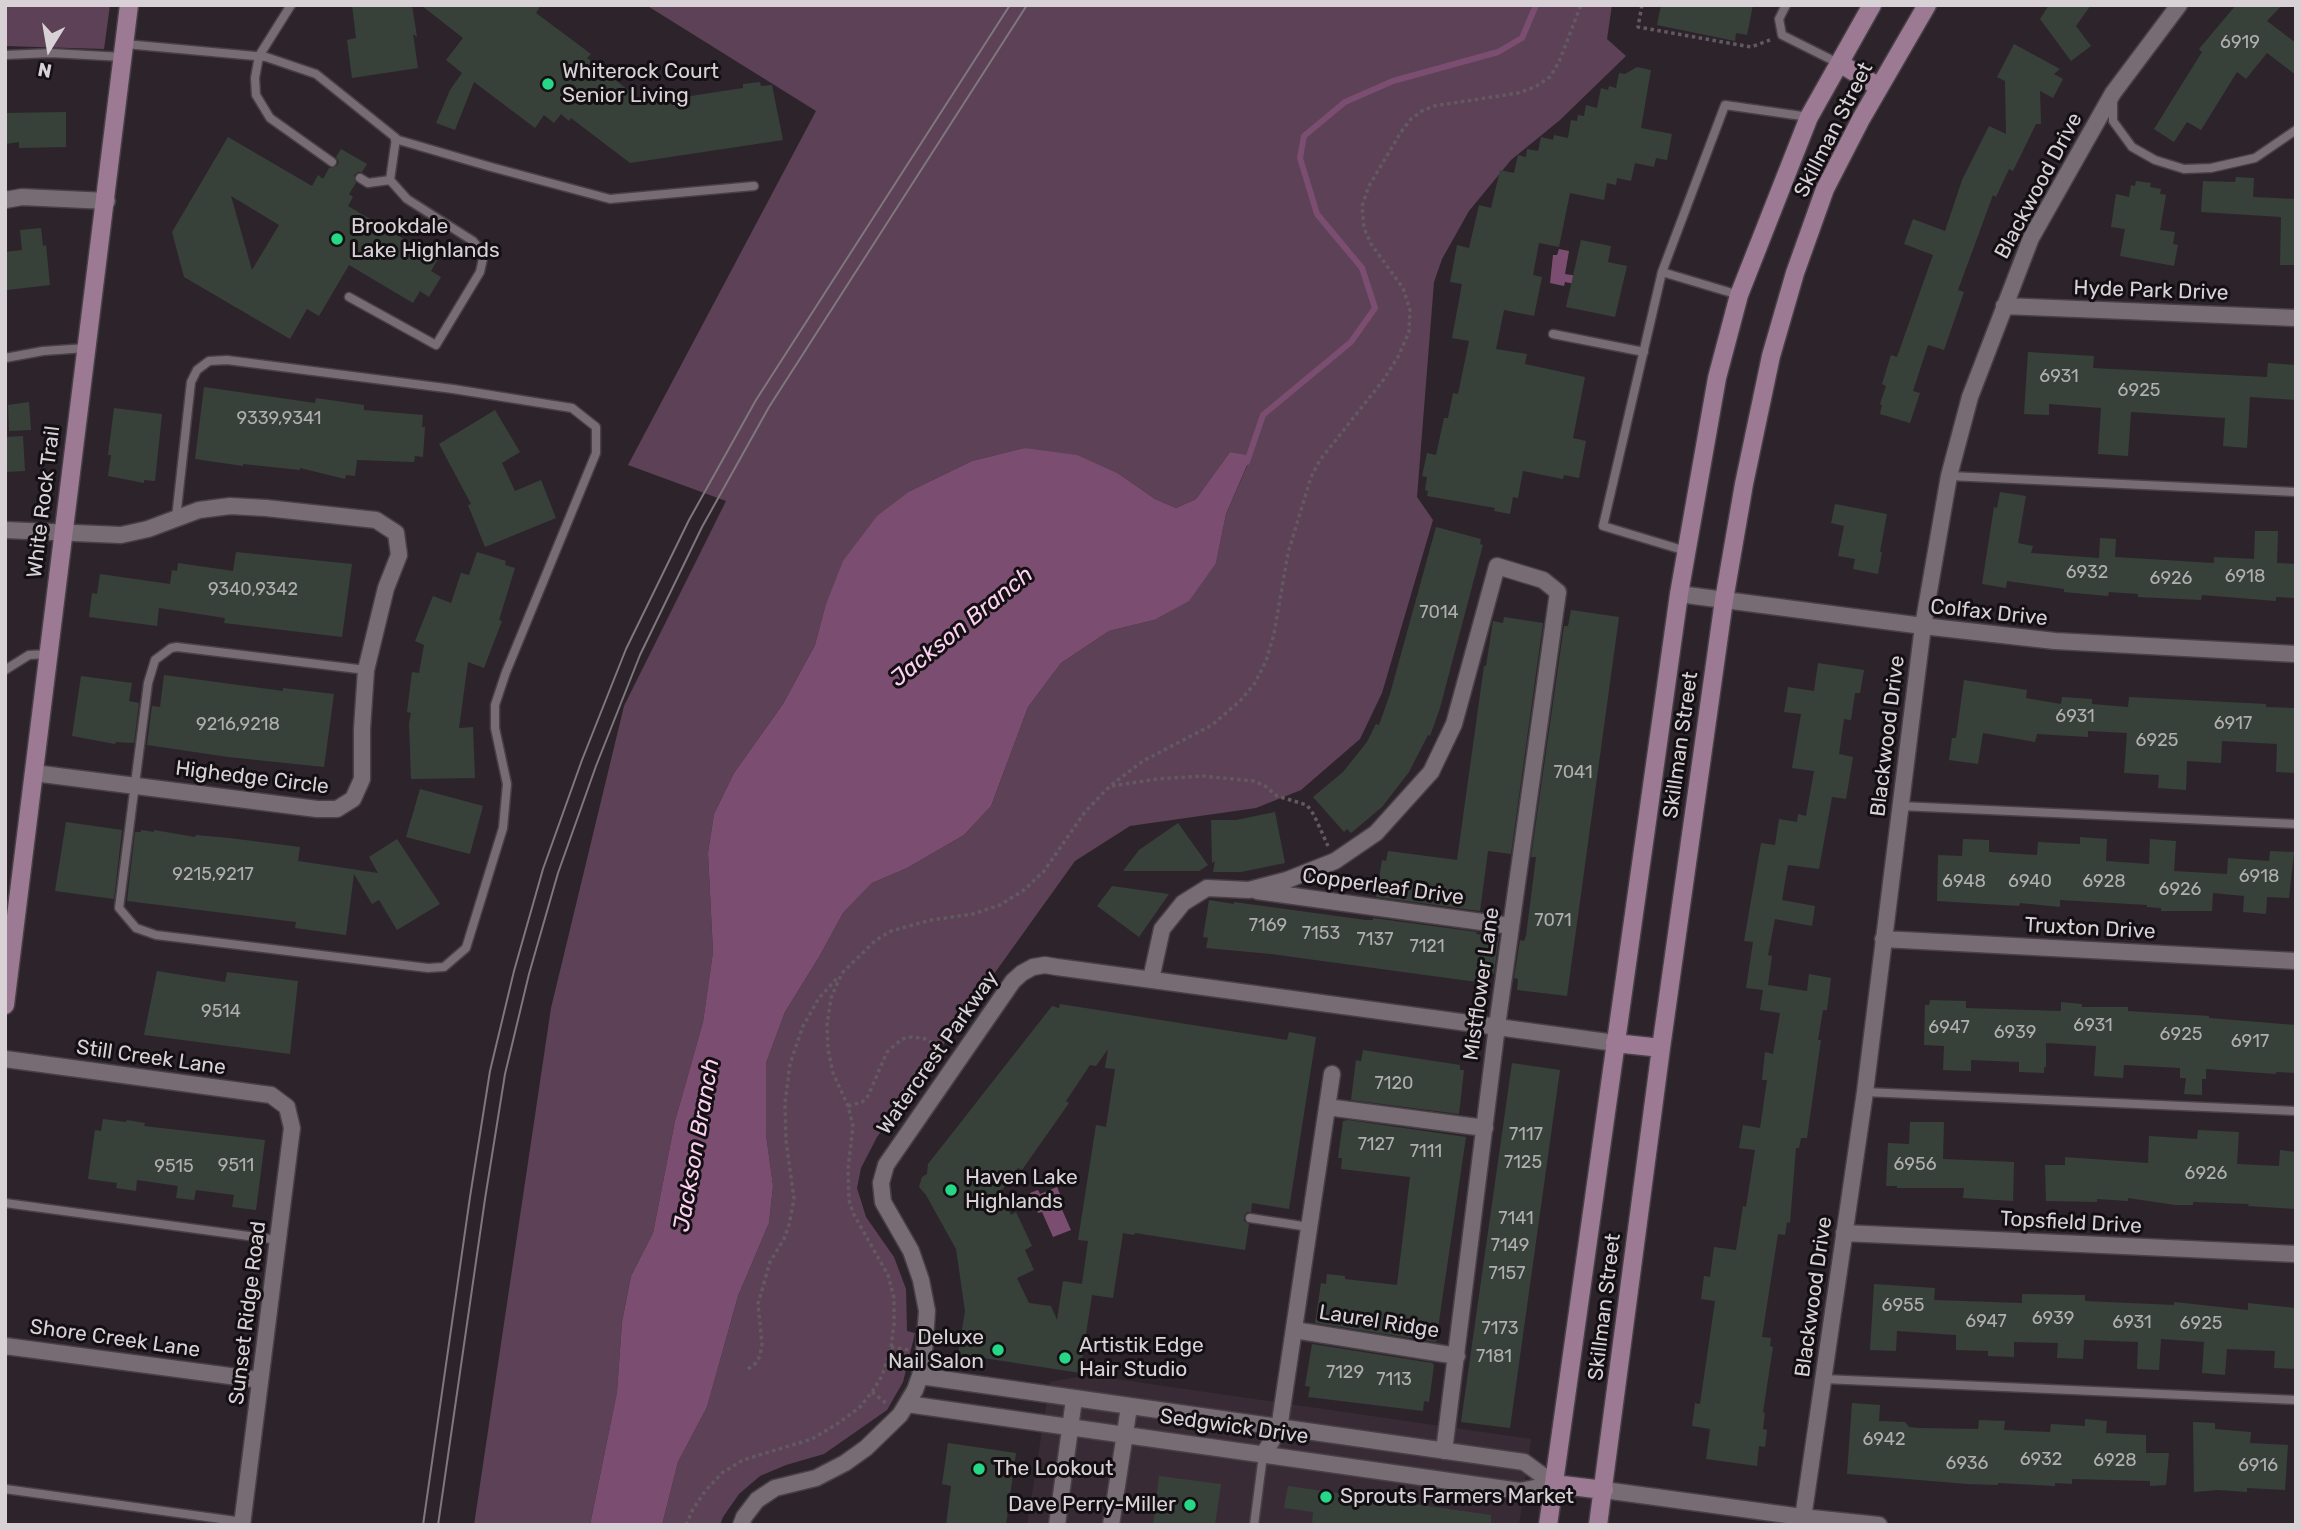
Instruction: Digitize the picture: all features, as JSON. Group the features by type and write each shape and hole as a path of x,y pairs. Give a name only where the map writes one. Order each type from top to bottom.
{"main road":[{"name":"White Rock Trail","path":"5,1004 11,900 34,773 86,348 107,201 129,5"},
{"name":"Skillman Street","path":"1548,1525 1679,594 1717,378 1739,295 1809,117 1872,5"},
{"name":"Skillman Street","path":"1598,1525 1724,600 1744,484 1771,356 1795,273 1825,189 1879,87 1927,5"},
{"path":"1841,64 1879,87"},
{"path":"1615,1043 1661,1048"},
{"name":"Sedgwick Drive","path":"1554,1484 1604,1490"}],"street":[{"name":"Blackwood Drive","path":"1802,1521 1865,1093 1923,626 1949,477 1970,397 2031,238 2113,93 2179,5"},
{"path":"5,200 22,197 107,201"},
{"name":"Hyde Park Drive","path":"2004,306 2296,318"},
{"name":"Highedge Circle","path":"5,530 121,534 148,529 199,510 230,506 376,520 396,534 399,555 386,588 366,670 362,779 353,799 337,808 317,808 34,773"},
{"name":"Mistflower Lane","path":"1335,861 1376,833 1431,772 1454,724 1497,566 1543,580 1558,592 1497,1026 1444,1451"},
{"name":"Colfax Drive","path":"1679,594 2055,641 2296,654"},
{"path":"1151,979 1162,929 1183,903 1207,888 1249,890 1287,880 1335,861"},
{"name":"Copperleaf Drive","path":"1249,890 1511,926"},
{"name":"Truxton Drive","path":"1883,939 2296,961"},
{"name":"Watercrest Parkway","path":"741,1525 757,1500 775,1488 816,1478 866,1448 884,1434 907,1404 920,1376 927,1311 921,1280 911,1251 883,1202 881,1184 886,1165 1013,981 1022,973 1045,965 1615,1043"},
{"name":"Still Creek Lane","path":"5,1059 271,1095 287,1107"},
{"path":"1263,1455 1279,1429 1332,1074"},
{"name":"Sunset Ridge Road","path":"242,1523 292,1128 287,1107"},
{"path":"1327,1107 1485,1128"},
{"name":"Topsfield Drive","path":"1843,1233 2296,1254"},
{"name":"Laurel Ridge","path":"1294,1330 1457,1356"},
{"name":"Shore Creek Lane","path":"5,1346 260,1380"},
{"name":"Sedgwick Drive","path":"920,1376 1524,1462 1554,1484"},
{"path":"1057,1525 1074,1399"},
{"name":"Sedgwick Drive","path":"907,1404 1520,1490 1554,1484"},
{"path":"1111,1525 1129,1407"},
{"name":"Sedgwick Drive","path":"1604,1490 1802,1521 1879,1525"}],"lane":[{"path":"290,5 260,56 255,78 256,95 270,118 332,162"},
{"path":"1786,5 1779,19 1782,36 1841,64"},
{"path":"5,55 124,50 260,56 316,74 396,139 610,199 754,186"},
{"path":"2113,93 2113,121 2132,147 2155,160 2184,169 2211,168 2255,158 2296,130"},
{"path":"1686,551 1603,526 1662,272 1725,105 1809,117"},
{"path":"390,180 396,139"},
{"path":"360,178 368,183 390,180"},
{"path":"349,297 436,345 480,272 484,254 473,242 407,199 390,180"},
{"path":"1662,272 1739,295"},
{"path":"1553,334 1644,352"},
{"path":"5,358 43,351 86,348"},
{"path":"176,518 191,382 197,370 208,361 254,363 453,389 572,408 596,427 596,453 495,705 495,729 507,784 503,828 466,948 444,967 428,968 156,935 136,928 119,908 151,669 155,660 171,648 177,647 366,670"},
{"path":"1949,477 2296,492"},
{"path":"5,670 29,655 48,654"},
{"path":"1900,806 2296,824"},
{"path":"1865,1093 2296,1111"},
{"path":"5,1203 278,1240"},
{"path":"1250,1218 1309,1227"},
{"path":"1824,1379 2296,1400"},
{"path":"1254,1525 1263,1455"},
{"path":"5,1489 242,1523"}],"path":[{"path":"748,1369 760,1356 762,1343 758,1304 762,1285 770,1262 784,1239 794,1199 786,1140 785,1103 790,1064 803,1026 820,998 868,947 891,931 931,920 974,914 1000,905 1024,890 1044,871 1085,811 1110,786 1143,761 1212,725 1240,701 1255,683 1266,661 1279,610 1288,553 1311,477 1320,460 1384,379 1409,332 1410,310 1403,288 1371,244 1364,228 1362,206 1369,186 1401,132 1411,119 1422,111 1434,106 1518,93 1535,87 1550,76 1559,62 1581,5"},
{"path":"1642,5 1638,27 1751,47 1782,36"},
{"path":"1110,786 1202,776 1254,781 1277,796 1307,805 1335,861"},
{"path":"686,1525 706,1490 723,1473 743,1460 812,1439 860,1407 882,1376 891,1347 894,1298 888,1275 853,1213 849,1200 848,1169 853,1126 848,1106 833,1073 828,1049 827,1025 831,998 842,973"},
{"path":"848,1106 869,1096 887,1052 902,1039 927,1039 957,1062"},
{"path":"891,1347 911,1350"},
{"path":"872,1392 888,1405"}],"shaded area":[{"path":"5,5 110,5 104,49 5,46"},
{"path":"646,5 1612,5 1607,39 1626,56 1560,120 1511,160 1469,211 1442,259 1434,282 1417,497 1433,520 1382,693 1360,739 1301,790 1256,808 1130,826 1075,861 877,1137 861,1168 857,1188 866,1217 894,1257 906,1289 907,1331 915,1333 903,1382 887,1410 824,1454 760,1476 739,1494 720,1525 662,1525 678,1462 707,1407 738,1296 769,1223 773,1186 766,1134 766,1063 785,1012 843,913 872,883 907,868 964,835 991,806 1028,707 1061,663 1109,631 1154,620 1216,563 1226,514 1251,457 1230,452 1196,499 1176,508 1155,499 1119,474 1024,448 972,461 910,491 825,607 815,645 783,704 734,773 714,814 708,853 713,952 703,1022 675,1121 653,1233 631,1276 622,1322 617,1392 590,1525 474,1525 551,1008 624,706 726,501 628,465 816,111"},
{"path":"1088,1375 1531,1439 1519,1525 1027,1525 1050,1382"}],"water":[{"path":"1559,249 1569,251 1565,274 1577,276 1575,284 1565,282 1564,286 1550,283 1553,255 1557,255"},
{"path":"1024,448 1077,455 1119,474 1155,499 1176,508 1196,499 1230,452 1251,456 1226,514 1216,563 1189,601 1154,620 1109,631 1061,663 1028,707 991,806 964,835 907,868 872,883 843,913 785,1012 766,1063 766,1134 773,1186 769,1223 738,1296 707,1407 678,1462 662,1525 590,1525 617,1392 622,1322 631,1276 653,1233 675,1121 703,1022 713,952 708,853 714,814 734,773 783,704 815,645 825,607 843,561 877,516 910,491 972,461"},
{"path":"1057,1187 1060,1194 1056,1196 1071,1230 1053,1237 1042,1212 1038,1213 1030,1193 1038,1190 1040,1194"}],"building":[{"path":"352,5 412,5 418,68 352,78 347,40 356,38"},
{"name":"Whiterock Court Senior Living","path":"421,5 541,5 536,13 591,54 587,58 645,103 743,88 743,84 760,82 761,86 772,85 783,140 630,163 571,118 569,121 561,114 554,123 544,115 535,128 474,82 455,130 436,123 450,90 462,73 446,60 463,38"},
{"path":"1661,5 1753,5 1747,35 1736,33 1735,41 1657,25"},
{"path":"2049,5 2091,5 2076,26 2091,46 2071,61 2040,19"},
{"path":"2236,5 2282,5 2267,21 2296,43 2296,75 2267,53 2246,79 2237,72 2201,130 2187,122 2174,142 2154,129 2202,52 2199,49"},
{"path":"2014,44 2060,69 2054,74 2063,79 2053,98 2040,91 2041,124 2036,124 2013,171 2009,169 1996,197 1993,195 1958,290 1964,292 1944,350 1928,345 1913,391 1920,393 1910,423 1880,414 1886,386 1882,384 1891,355 1897,357 1933,255 1904,244 1913,219 1945,231 1962,180 1989,126 2006,134 2005,81 1997,77"},
{"path":"1637,67 1651,70 1641,128 1672,134 1667,160 1656,158 1654,167 1635,163 1631,181 1617,178 1616,185 1607,183 1604,200 1570,193 1559,247 1539,243 1533,275 1542,277 1534,316 1504,310 1496,349 1527,354 1525,364 1585,377 1573,438 1586,441 1579,478 1564,475 1563,479 1523,471 1518,498 1513,497 1510,514 1494,511 1495,508 1427,496 1427,477 1422,476 1427,453 1436,455 1453,393 1458,394 1469,341 1452,338 1462,284 1450,282 1457,245 1469,248 1479,205 1491,208 1500,170 1514,173 1518,155 1526,157 1527,149 1538,151 1541,137 1553,140 1554,135 1568,138 1571,120 1577,121 1578,115 1584,116 1586,105 1597,108 1601,88 1616,88 1619,73 1625,74"},
{"path":"66,112 66,147 19,148 19,142 5,144 5,113"},
{"name":"Brookdale Lake Highlands","path":"228,137 312,186 318,175 323,179 329,168 337,166 339,162 336,157 341,149 367,164 362,172 354,175 356,183 349,194 353,197 348,206 438,259 431,271 441,277 429,297 420,291 413,303 349,265 319,316 307,309 290,339 184,277 172,232","holes":["231,196 279,225 252,270"]},
{"path":"2236,177 2254,178 2253,197 2296,199 2296,265 2280,265 2281,217 2201,212 2203,181 2235,182"},
{"path":"2136,181 2151,183 2150,187 2161,189 2160,194 2166,195 2160,230 2175,232 2173,244 2178,245 2174,266 2120,256 2125,229 2111,227 2116,194 2129,197 2131,185 2135,186"},
{"path":"41,228 43,246 46,245 50,285 7,290 5,252 22,250 20,230"},
{"path":"1581,240 1611,246 1608,262 1627,266 1615,317 1566,307"},
{"path":"2028,352 2094,356 2093,368 2267,377 2268,363 2296,365 2296,400 2250,397 2247,448 2223,446 2225,418 2131,412 2128,456 2098,454 2101,408 2049,404 2049,415 2024,414"},
{"path":"204,387 315,403 316,398 364,405 364,410 423,415 423,457 415,456 414,462 357,460 355,476 346,475 345,479 300,468 243,466 195,459"},
{"path":"29,402 31,430 9,431 8,405"},
{"path":"114,408 162,414 155,481 144,480 144,483 108,476"},
{"path":"495,410 520,452 502,463 515,491 541,480 556,518 485,547 468,505 471,504 439,444"},
{"path":"23,436 25,471 5,472 5,437"},
{"path":"2000,492 2026,496 2018,543 2033,546 2031,553 2099,558 2100,538 2116,539 2115,557 2214,563 2214,557 2254,559 2255,531 2278,531 2277,563 2296,564 2296,598 2276,597 2276,601 2202,595 2201,600 2138,597 2138,594 2109,592 2108,596 2064,592 2064,589 2007,581 2006,588 1982,584 1994,507 1997,508"},
{"path":"1835,504 1887,514 1878,574 1853,569 1855,559 1838,556 1844,526 1831,523"},
{"path":"1436,527 1481,539 1480,544 1483,545 1440,708 1430,736 1428,735 1409,772 1382,807 1351,833 1347,829 1344,832 1313,797 1343,772 1367,742 1376,724 1379,725"},
{"path":"236,552 352,564 342,637 224,623 225,618 159,608 157,626 89,617 92,593 97,594 100,574 170,584 172,570 177,571 178,563 233,571"},
{"path":"477,552 506,561 505,565 515,568 499,620 502,621 484,668 468,662 459,728 473,727 475,778 411,779 411,713 407,712 412,672 419,673 424,645 415,641 433,596 451,603 461,573 469,575"},
{"path":"1571,610 1619,617 1567,996 1517,990 1518,979 1514,978 1520,940 1524,941 1526,936 1536,857 1531,857 1564,626 1568,626"},
{"path":"1504,617 1543,623 1511,854 1488,851 1480,911 1376,897 1382,860 1386,861 1388,851 1457,860 1484,666 1493,621 1503,623"},
{"path":"1818,663 1864,670 1860,693 1855,693 1851,720 1844,719 1839,754 1853,757 1846,799 1832,797 1819,869 1788,865 1782,900 1815,906 1812,926 1775,919 1768,955 1772,956 1768,985 1807,991 1809,974 1831,978 1827,1010 1823,1010 1818,1040 1821,1040 1807,1138 1801,1138 1799,1148 1796,1148 1790,1223 1787,1222 1785,1235 1778,1234 1762,1337 1771,1338 1770,1346 1773,1347 1763,1412 1763,1429 1767,1430 1765,1447 1759,1446 1757,1466 1706,1459 1710,1429 1692,1426 1695,1403 1700,1404 1715,1301 1701,1299 1704,1276 1710,1277 1714,1247 1736,1250 1743,1206 1746,1207 1755,1150 1739,1148 1743,1125 1760,1128 1767,1080 1762,1080 1765,1052 1773,1054 1780,1013 1760,1010 1763,990 1746,988 1753,942 1744,941 1761,843 1775,845 1779,819 1797,822 1798,814 1806,816 1814,771 1792,768 1801,714 1784,712 1788,687 1814,691"},
{"path":"164,675 283,691 283,688 334,694 324,767 147,745 152,706 160,707"},
{"path":"81,676 132,683 129,701 139,703 134,743 115,744 72,736"},
{"path":"1964,680 2027,690 2026,698 2061,704 2062,697 2092,699 2092,704 2128,707 2129,697 2266,704 2266,707 2294,708 2296,773 2276,772 2277,744 2222,741 2221,763 2187,761 2186,790 2158,788 2159,775 2124,773 2127,733 2088,731 2088,737 2037,734 2035,742 1983,733 1978,764 1949,760 1952,738 1956,738"},
{"path":"420,789 483,806 470,854 406,837"},
{"path":"1275,812 1285,863 1241,872 1213,872 1215,861 1212,863 1211,820 1236,820"},
{"path":"66,822 122,830 114,899 55,891"},
{"path":"1178,823 1208,865 1199,871 1123,871 1139,850"},
{"path":"141,830 300,847 298,861 378,873 369,857 397,839 440,904 397,930 379,900 372,904 354,874 346,935 295,928 296,922 127,901 135,832"},
{"path":"2080,837 2107,839 2106,861 2149,864 2150,839 2176,841 2174,871 2227,874 2228,858 2269,861 2270,851 2294,852 2289,898 2267,897 2266,914 2243,912 2244,896 2213,893 2212,911 2161,911 2161,908 2147,905 2060,900 2060,907 1937,901 1938,855 1962,856 1963,839 1989,840 1989,852 2037,855 2038,842 2080,844"},
{"path":"1112,886 1169,894 1139,937 1097,906"},
{"path":"1209,900 1366,920 1373,918 1499,937 1494,974 1485,972 1484,983 1271,954 1206,948 1208,938 1203,937"},
{"path":"157,971 225,982 227,972 298,981 290,1054 144,1035"},
{"path":"1930,1000 1966,1001 1966,1008 2061,1011 2061,1002 2082,1004 2082,1007 2128,1007 2128,1011 2296,1025 2296,1073 2206,1069 2206,1079 2202,1079 2202,1095 2184,1094 2186,1078 2180,1078 2180,1068 2124,1065 2123,1078 2094,1076 2096,1046 2046,1043 2044,1073 2019,1072 2019,1062 1971,1060 1971,1071 1943,1070 1944,1046 1924,1045 1925,1005 1929,1005"},
{"name":"Haven Lake Highlands","path":"1060,1004 1287,1040 1289,1032 1316,1037 1289,1209 1252,1203 1251,1212 1244,1216 1244,1221 1249,1224 1245,1250 1123,1233 1113,1298 1092,1295 1080,1373 958,1354 965,1311 956,1249 919,1187 922,1177 927,1174 928,1164 1052,1006 1059,1008","holes":["1108,1049 1105,1068 1115,1069 1106,1127 1096,1125 1078,1240 1088,1241 1082,1284 1063,1281 1057,1320 1051,1306 1029,1303 1017,1278 1034,1270 1025,1250 1032,1246 1016,1212 1011,1215 1000,1193 1018,1168 1022,1170 1069,1103 1066,1101 1090,1065 1096,1066"]},
{"path":"1363,1050 1460,1065 1460,1070 1464,1070 1459,1114 1351,1100 1356,1060 1361,1061"},
{"path":"1512,1063 1560,1070 1510,1428 1461,1422"},
{"path":"103,1119 265,1140 256,1210 232,1207 234,1195 196,1190 194,1200 176,1198 178,1186 137,1180 136,1191 116,1188 117,1183 88,1179 95,1130 101,1131"},
{"path":"1343,1121 1466,1137 1436,1342 1315,1323 1321,1283 1326,1284 1327,1274 1345,1276 1345,1279 1397,1285 1410,1177 1341,1169 1342,1158 1338,1158"},
{"path":"1910,1122 1944,1122 1943,1159 2014,1162 2013,1201 1963,1198 1964,1188 1886,1186 1888,1143 1909,1144"},
{"path":"2198,1130 2239,1132 2237,1164 2279,1166 2280,1150 2296,1152 2296,1209 2193,1202 2193,1205 2175,1205 2128,1198 2128,1201 2046,1201 2045,1165 2065,1165 2065,1157 2148,1163 2149,1136 2197,1139"},
{"path":"1874,1284 1935,1288 1934,1300 2022,1303 2022,1294 2085,1295 2085,1301 2174,1305 2174,1302 2248,1310 2248,1303 2296,1308 2296,1369 2274,1368 2275,1351 2227,1349 2225,1375 2202,1373 2204,1342 2161,1339 2159,1370 2137,1369 2138,1342 2084,1340 2083,1359 2057,1358 2058,1343 2014,1342 2014,1357 1988,1356 1988,1351 1956,1350 1956,1335 1897,1331 1896,1351 1870,1350"},
{"path":"1312,1344 1432,1363 1434,1365 1429,1402 1424,1401 1423,1411 1308,1397 1310,1387 1305,1386"},
{"path":"1852,1403 1880,1405 1879,1421 1905,1422 1909,1427 1919,1428 1978,1429 1979,1420 2005,1421 2004,1430 2050,1432 2051,1424 2085,1426 2085,1419 2107,1421 2106,1433 2146,1435 2146,1453 2169,1453 2166,1485 2150,1486 2150,1481 2072,1479 2072,1484 2055,1483 2055,1486 1967,1484 1847,1474"},
{"path":"2193,1422 2215,1423 2215,1429 2251,1432 2250,1443 2288,1445 2285,1490 2247,1488 2247,1492 2194,1492"},
{"name":"The Lookout","path":"948,1443 1016,1453 1006,1525 946,1525 951,1486 942,1484"},
{"path":"1159,1476 1221,1484 1215,1525 1153,1525"},
{"name":"Sprouts Farmers Market","path":"1288,1486 1491,1515 1491,1525 1312,1525 1313,1512 1284,1508"}],"waterway":[{"name":"Jackson Branch","path":"1247,462 1263,415 1351,342 1375,308 1362,268 1317,214 1300,158 1304,136 1345,102 1393,81 1498,52 1522,38 1536,5"}],"tram line":[{"path":"423,1525 490,1071 514,971 543,869 582,760 626,649 689,520 756,400 1010,5"},
{"path":"438,1525 505,1074 529,974 558,873 596,766 640,655 702,527 769,407 1027,5"}],"place":[{"name":"Whiterock Court Senior Living","path":"548,84"},
{"name":"Brookdale Lake Highlands","path":"337,239"},
{"name":"Haven Lake Highlands","path":"951,1190"},
{"name":"Deluxe Nail Salon","path":"998,1350"},
{"name":"Artistik Edge Hair Studio","path":"1065,1358"},
{"name":"The Lookout","path":"979,1469"},
{"name":"Sprouts Farmers Market","path":"1326,1497"},
{"name":"Dave Perry-Miller","path":"1190,1505"}]}
